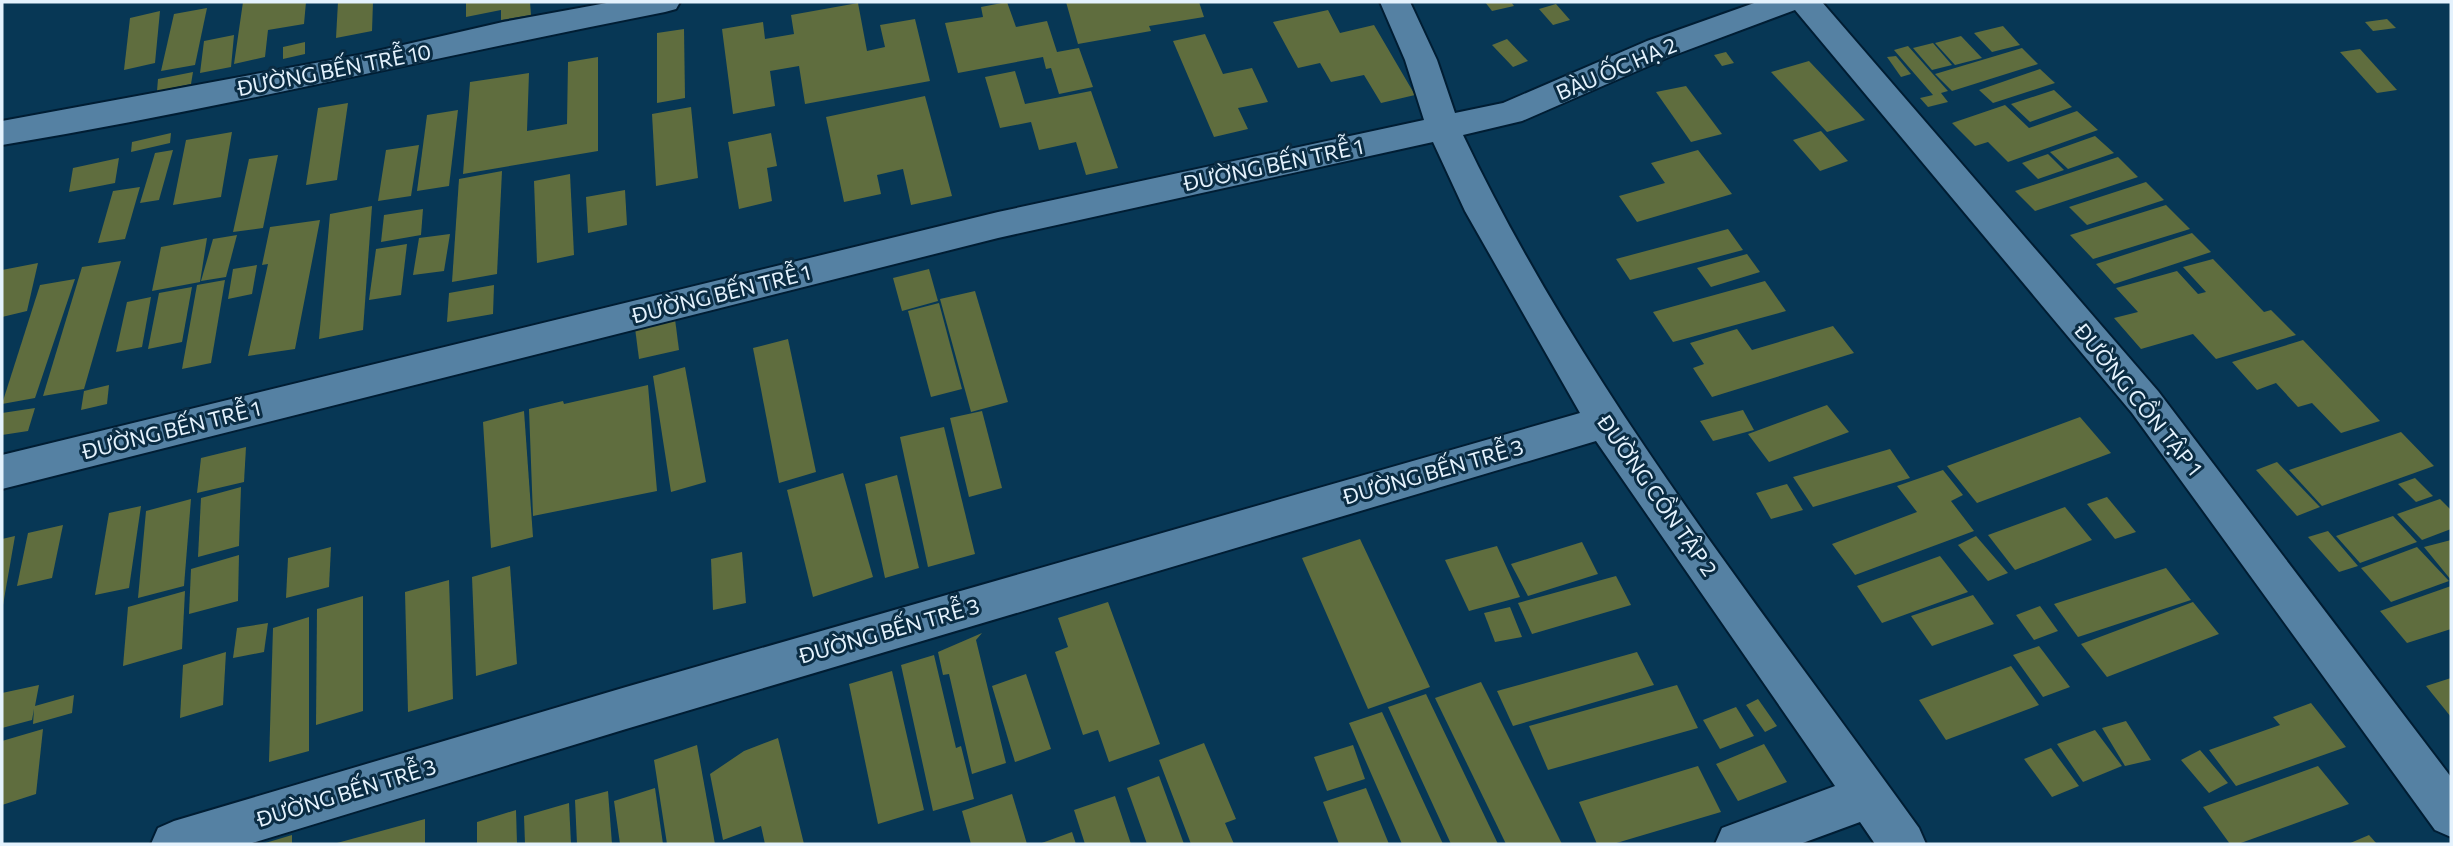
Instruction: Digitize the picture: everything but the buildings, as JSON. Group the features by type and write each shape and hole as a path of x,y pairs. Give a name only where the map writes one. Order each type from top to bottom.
{"street":[{"name":"ĐƯỜNG BẾN TRỄ 10","path":"2,133 364,65 503,33 665,2"},
{"path":"1395,2 1421,60 1443,127"},
{"path":"1698,2 1718,26"},
{"name":"BÀU ỐC HẠ 2","path":"1443,127 1510,113 1718,26 1787,2"},
{"name":"ĐƯỜNG CỒN TẬP 1","path":"1805,2 2145,401 2451,814"},
{"name":"ĐƯỜNG CỒN TẬP 2","path":"1443,127 1482,211 1605,422 1903,844"},
{"name":"ĐƯỜNG BẾN TRỄ 1","path":"2,472 998,225 1443,127"},
{"name":"ĐƯỜNG BẾN TRỄ 3","path":"174,844 666,696 1605,422"},
{"path":"1738,844 1869,796"}]}
